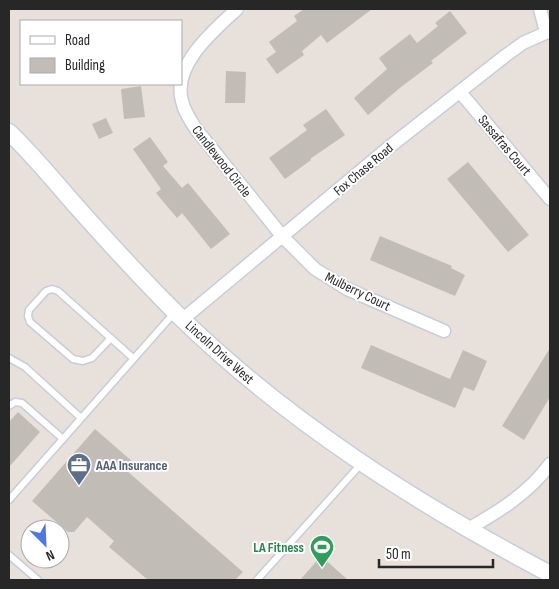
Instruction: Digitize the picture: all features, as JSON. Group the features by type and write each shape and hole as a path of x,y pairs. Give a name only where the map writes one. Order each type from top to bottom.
{"street":[{"name":"Candlewood Circle","path":"182,84 191,57 213,31 237,9"},
{"path":"540,9 548,31"},
{"name":"Fox Chase Road","path":"179,315 282,236 388,148 523,43 548,31"},
{"name":"Candlewood Circle","path":"182,85 181,100 187,115 206,144 282,236"},
{"name":"Sassafras Court","path":"460,92 550,199"},
{"name":"Lincoln Drive West","path":"9,132 115,249 179,315 272,398 362,463 468,529 550,574"},
{"name":"Mulberry Court","path":"282,236 307,263 335,283 444,331"},
{"path":"468,529 505,508 538,478 550,464"}],"lane":[{"path":"111,338 92,358 83,360 73,359 30,322 29,310 46,290 58,291 111,338 133,358"},
{"path":"9,500 133,358 179,315"},
{"path":"9,358 25,367 81,418"},
{"path":"9,406 15,402 22,403 63,439"},
{"path":"257,580 362,463"},
{"path":"9,554 38,580"}],"building":[{"path":"304,9 372,9 327,43 321,35 302,51 304,55 277,74 266,59 276,52 269,42 297,21 294,16"},
{"path":"450,11 467,33 368,115 354,98 387,69 379,58 410,34 417,43 438,26 435,23"},
{"path":"226,71 246,72 245,103 225,103"},
{"path":"141,86 145,117 124,119 121,89"},
{"path":"326,109 345,135 285,179 269,158 307,130 303,125"},
{"path":"106,118 113,133 99,139 92,124"},
{"path":"150,137 168,162 163,166 182,188 188,183 230,234 211,249 182,213 177,218 156,193 161,189 133,149"},
{"path":"468,162 529,235 508,252 447,179"},
{"path":"380,236 452,266 451,268 465,275 455,296 370,260"},
{"path":"371,345 450,379 463,350 487,361 474,391 464,387 455,408 361,368"},
{"path":"550,348 550,397 524,440 502,426"},
{"path":"18,412 40,432 9,467 9,422"},
{"path":"95,429 134,463 127,471 243,572 235,580 148,580 109,547 114,541 87,517 74,532 70,532 70,519 53,519 32,501"},
{"name":"LA Fitness","path":"321,556 348,580 300,580"}],"place":[{"name":"AAA Insurance","path":"79,486"},
{"name":"LA Fitness","path":"322,568"}]}
